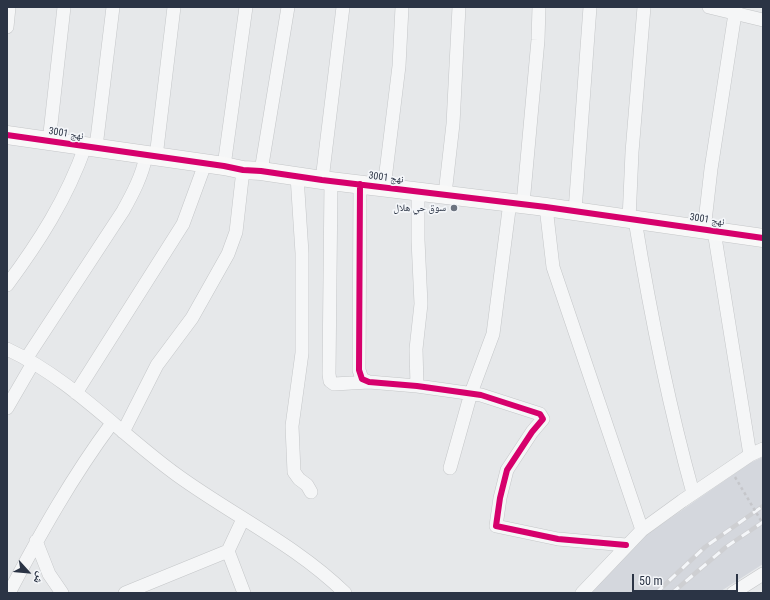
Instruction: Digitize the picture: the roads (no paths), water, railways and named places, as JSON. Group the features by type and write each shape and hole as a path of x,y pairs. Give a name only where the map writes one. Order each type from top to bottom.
{"street":[{"path":"7,27 9,7"},
{"path":"49,142 64,7"},
{"path":"7,285 33,249 65,197 91,147 112,7"},
{"path":"7,408 30,361 123,211 151,156 174,7"},
{"path":"224,166 246,7"},
{"path":"261,171 288,7"},
{"path":"343,7 326,181 330,381 334,384 369,382 471,393 511,404 543,417 507,470 500,498 496,526 558,539 626,545"},
{"path":"384,188 399,66 402,7"},
{"path":"445,194 453,124 459,7"},
{"path":"450,468 471,393 493,334 517,203 538,40 539,7"},
{"path":"575,211 590,7"},
{"path":"644,7 632,152 632,220 654,332 680,447 693,493"},
{"path":"709,7 735,10 763,20"},
{"path":"735,10 711,169 709,231 750,455"},
{"name":"نهج 3001","path":"7,135 224,166 242,170 261,171 326,181 517,203 763,238"},
{"path":"76,393 184,224 205,164"},
{"path":"123,432 157,365 192,318 228,254 236,232 242,170"},
{"path":"297,176 302,253 302,353 292,426 293,460 294,472 299,479 307,484 311,492"},
{"path":"360,184 359,370 362,379 369,382"},
{"path":"417,386 416,349 422,304 418,247 418,191"},
{"path":"546,207 553,267 642,530"},
{"path":"7,349 30,361 76,393 176,475 291,550 335,583 345,593"},
{"path":"9,593 36,541 71,481 112,423"},
{"path":"582,593 626,545 642,530 693,493 750,455 763,449"},
{"path":"125,593 228,551 243,519"},
{"path":"36,541 49,574 62,593"},
{"path":"228,551 244,593"},
{"path":"733,593 763,574"}],"railway":[{"path":"656,593 705,547 763,506"},
{"path":"672,593 726,547 763,522"}],"place":[{"name":"سوق حي هلال","path":"454,208"}]}
